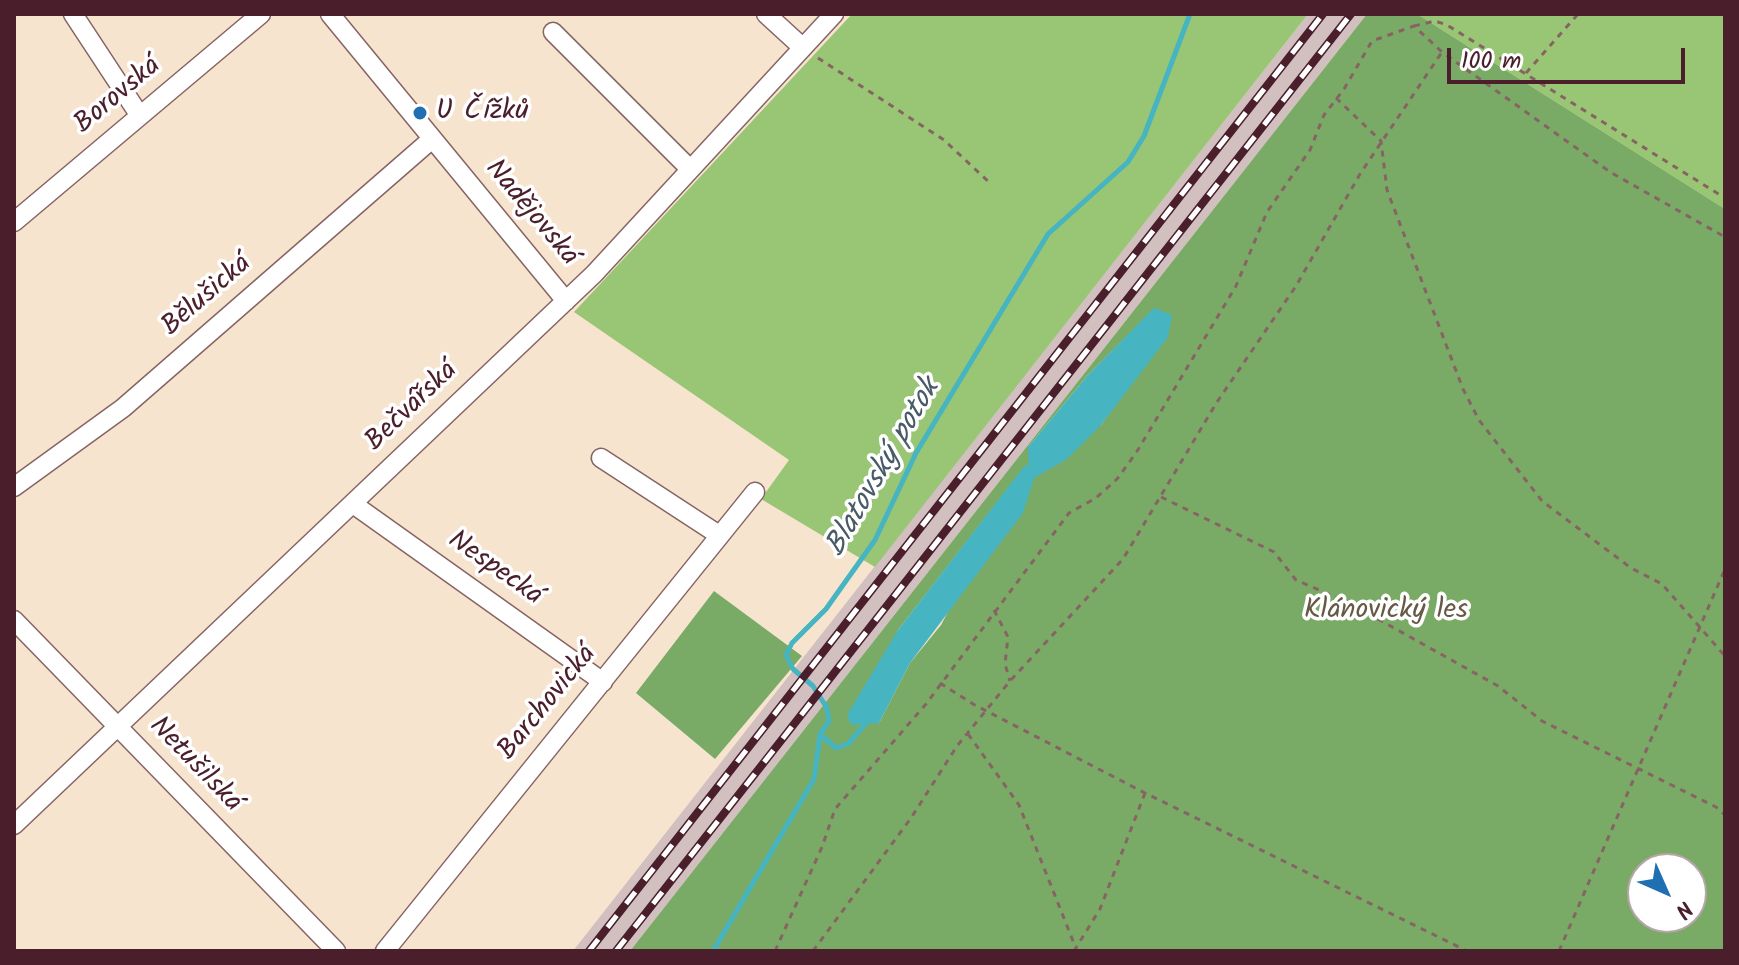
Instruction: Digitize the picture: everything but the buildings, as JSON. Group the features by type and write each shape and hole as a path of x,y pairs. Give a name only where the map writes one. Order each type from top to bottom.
{"street":[{"path":"73,14 140,116"},
{"name":"Borovská","path":"14,222 261,14"},
{"name":"Nadějovská","path":"330,14 566,301"},
{"path":"766,14 802,47"},
{"name":"Bečvářská","path":"14,825 566,301 834,14"},
{"path":"553,32 690,169"},
{"name":"Bělušická","path":"14,487 123,408 432,139"},
{"path":"601,458 719,535"},
{"name":"Barchovická","path":"385,951 755,492"},
{"name":"Nespecká","path":"353,504 603,682"},
{"name":"Netušilská","path":"14,620 336,951"}],"path":[{"path":"1526,73 1578,14"},
{"path":"775,951 822,847 835,809 888,750 1069,513 1096,498 1117,479 1136,453 1236,286 1253,238 1292,171 1310,150 1324,115 1372,41 1435,21 1447,25 1725,198"},
{"path":"1414,26 1442,52 1610,172 1725,237"},
{"path":"802,47 944,140 991,184"},
{"path":"813,951 987,709 1123,559 1217,402 1296,286 1381,141 1442,52"},
{"path":"1336,98 1381,141 1387,190 1463,389 1479,420 1542,501 1631,568 1662,584 1725,656"},
{"path":"1161,497 1274,552 1296,580 1351,604 1498,686 1542,721 1716,807 1725,815"},
{"path":"1559,951 1702,629 1725,569"},
{"path":"994,610 1008,637 1005,664 1010,681"},
{"path":"940,683 1145,793 1467,951"},
{"path":"968,734 1019,805 1075,950"},
{"path":"1075,950 1100,909 1145,793"}],"shaded area":[{"path":"1308,14 1367,14 630,951 573,951"}],"green space":[{"path":"852,14 1308,14 875,567 761,499 789,460 574,312"},
{"name":"Klánovický les","path":"1367,14 1417,14 1725,209 1725,951 630,951","holes":["1154,309 1113,408 1101,425 1028,447 1088,375","1026,465 941,625 910,663 879,723 898,630"]},
{"path":"1417,14 1725,14 1725,209"},
{"path":"714,591 802,656 715,759 636,693"}],"water":[{"path":"1154,308 1172,315 1168,337 1101,425 1067,459 1034,478 1023,513 910,663 879,723 851,725 847,715 898,630 1026,464 1029,468 1028,447 1088,375"}],"waterway":[{"name":"Blatovský potok","path":"713,951 814,779 820,734 829,721 827,708 813,686 793,669 786,655 792,643 826,609 875,540 916,453 1048,234 1128,162 1144,136 1190,14"},
{"path":"821,735 836,748 848,744 867,722"}],"railway":[{"path":"589,951 1323,14"},
{"path":"616,951 1351,14"}],"place":[{"name":"U Čížků","path":"420,113"}]}
